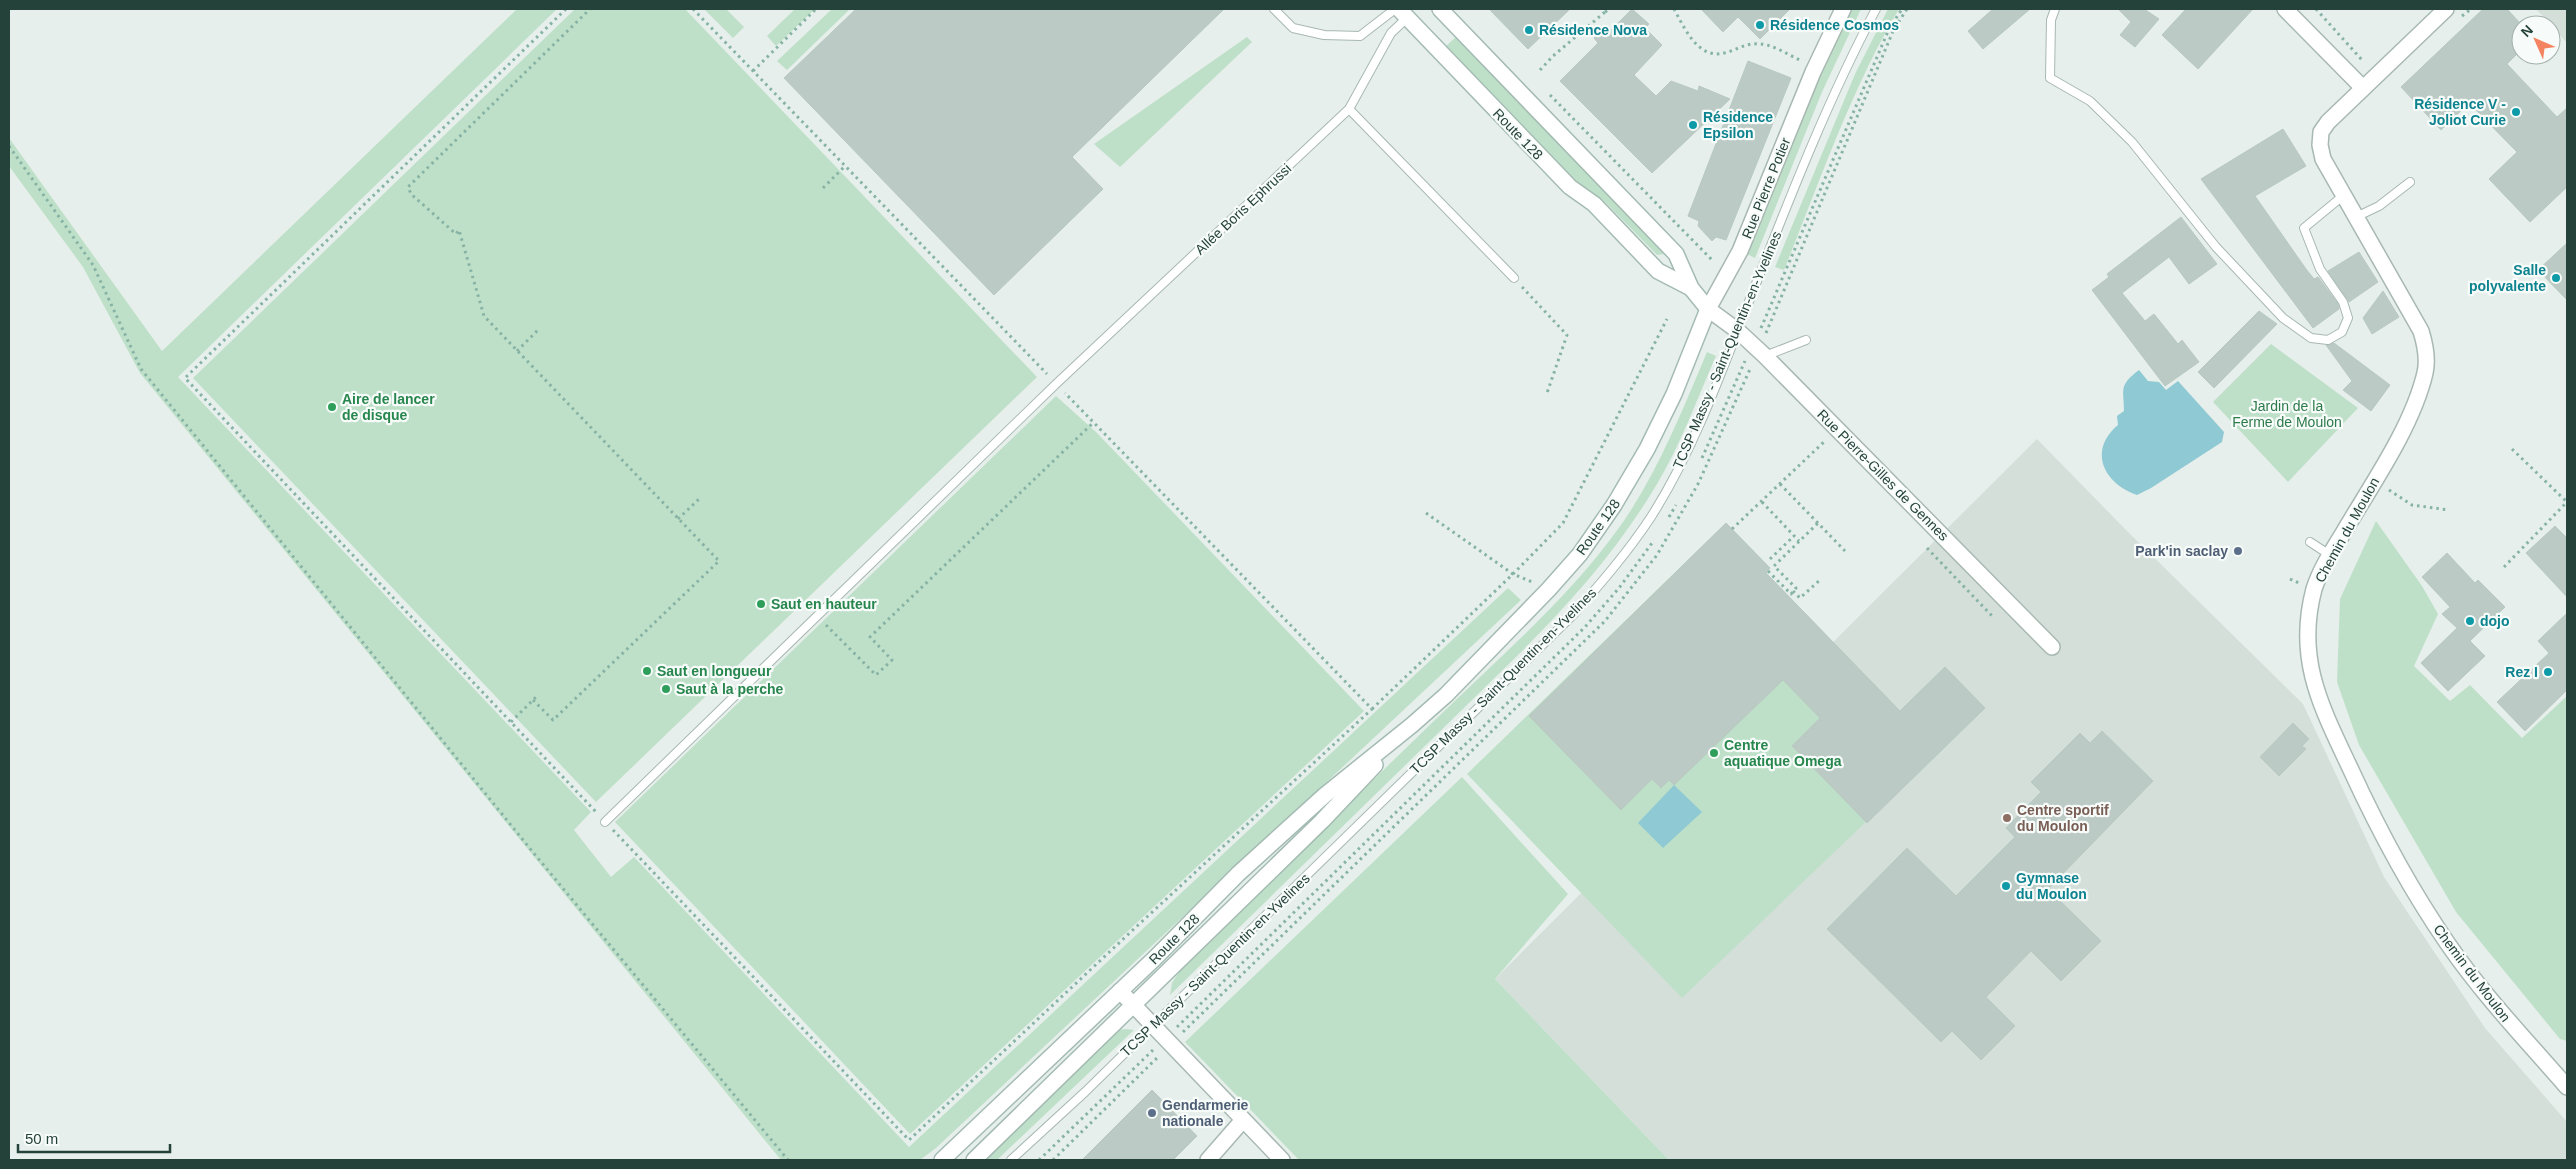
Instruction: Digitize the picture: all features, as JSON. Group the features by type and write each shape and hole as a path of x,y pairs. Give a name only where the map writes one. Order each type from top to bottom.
{"main road":[{"name":"Route 128","path":"942,1160 1120,991 1238,874 1325,795 1446,695 1549,589 1580,554 1614,505 1647,449 1674,394 1708,309 1691,288 1676,254 1440,9"},
{"name":"Rue Pierre Potier","path":"1708,309 1728,277 1740,251 1813,72 1843,9"},
{"path":"2285,9 2362,87"},
{"name":"Chemin du Moulon","path":"2446,9 2362,87 2328,122 2321,132 2320,145 2323,158 2417,325 2425,344 2425,372 2416,399 2374,481 2330,555 2315,586 2307,623 2309,661 2318,699 2400,868 2445,940 2512,1024 2567,1087"},
{"name":"Route 128","path":"1400,12 1570,187 1594,204 1658,271 1691,288"},
{"name":"Rue Pierre-Gilles de Gennes","path":"1708,309 1738,330 1765,356 2052,647"},
{"name":"Route 128","path":"974,1160 1322,821 1412,725"},
{"path":"1120,991 1282,1160"},
{"path":"1208,1160 1243,1120"}],"lane":[{"path":"1274,9 1293,28 1324,35 1360,36 1400,12"},
{"name":"TCSP Massy - Saint-Quentin-en-Yvelines","path":"1011,1160 1153,1025 1573,615 1618,563 1651,516 1688,450 1823,121 1858,41 1876,9"},
{"path":"2055,9 2051,20 2050,78 2090,101 2106,116 2132,142 2216,247 2284,318 2311,338 2328,340 2342,332 2348,318 2343,302 2320,269 2304,228 2344,195"},
{"name":"Allée Boris Ephrussi","path":"605,822 1056,384 1349,109 1391,33 1400,12"},
{"path":"1349,109 1514,278"},
{"path":"2356,217 2379,206 2410,182"},
{"path":"1765,356 1806,340"},
{"path":"2310,542 2330,555"}],"path":[{"path":"511,722 534,698 553,720 719,561 484,316 459,230 456,234 410,194 408,187 590,9"},
{"path":"693,9 1056,384"},
{"path":"753,71 816,9"},
{"path":"1540,70 1604,10 1610,9"},
{"path":"1674,9 1692,41 1709,53 1722,54 1753,44 1771,46 1802,61"},
{"path":"2316,9 2358,53"},
{"path":"1544,89 1728,277"},
{"path":"9,146 93,265 141,368 532,851 788,1160"},
{"path":"823,188 845,166"},
{"path":"1514,278 1567,335 1547,393"},
{"path":"1749,301 1766,319"},
{"path":"1372,709 1513,574 1563,523 1667,319"},
{"path":"517,351 538,330"},
{"path":"817,615 876,675 892,660 870,637 1094,422"},
{"path":"1732,529 1837,429"},
{"path":"2504,567 2567,502 2512,449"},
{"path":"2374,481 2412,505 2449,510"},
{"path":"1780,484 1844,551"},
{"path":"678,519 699,498"},
{"path":"1762,502 1800,541"},
{"path":"1426,513 1513,574 1549,589"},
{"path":"1768,571 1791,594 1796,588 1774,566 1818,523"},
{"path":"1770,559 1794,536"},
{"path":"1921,542 1994,618"},
{"path":"2290,579 2300,583"},
{"path":"1793,591 1800,598 1820,580"}],"shaded area":[{"path":"2536,9 2567,9 2567,43 2561,36 2561,15 2542,15"},
{"name":"Centre sportif du Moulon","path":"2037,439 2126,530 2303,704 2384,877 2485,1028 2567,1122 2567,1160 1669,1160 1495,979"}],"green space":[{"path":"517,9 557,9 178,377 591,812 574,830 611,877 634,857 909,1147 1508,588 1521,600 936,1148 920,1160 781,1160 140,373 83,267 9,166 9,138 162,351"},
{"path":"575,9 685,9 1037,377 596,802 193,378"},
{"path":"704,9 726,9 744,27 733,38"},
{"path":"795,9 815,9 776,46 767,36"},
{"path":"832,9 850,9 787,70 777,61"},
{"path":"1851,9 1861,9 1822,92 1755,258 1747,254 1814,88"},
{"path":"1888,9 1899,9 1882,39 1851,104 1784,270 1775,267 1855,74"},
{"path":"1457,36 1663,250 1664,254 1657,255 1606,203 1576,185 1444,48"},
{"path":"1247,37 1252,42 1120,167 1094,144"},
{"name":"Jardin de la Ferme de Moulon","path":"2271,344 2358,408 2288,482 2213,402"},
{"path":"1707,352 1716,356 1666,469 1608,556 1572,599 1512,661 1170,995 1172,983 1181,969 1405,749 1534,626 1601,552 1647,484"},
{"path":"1056,396 1096,432 1364,711 910,1134 615,822"},
{"path":"2376,521 2422,586 2438,614 2414,666 2450,701 2470,685 2522,738 2567,696 2567,1041 2560,1039 2456,912 2359,745 2337,682 2340,599"},
{"name":"Centre aquatique Omega","path":"1726,523 1770,568 1766,573 1900,711 1945,667 1985,708 1682,998 1467,774"},
{"path":"1462,777 1568,894 1495,979 1669,1160 1299,1160 1185,1042"},
{"path":"1117,1030 1134,1030 997,1160 983,1160"}],"water":[{"path":"2139,370 2148,381 2159,382 2166,390 2178,381 2224,432 2222,442 2137,495 2115,483 2108,474 2102,455 2109,435 2118,425 2117,416 2124,411 2123,393 2125,384"},
{"path":"1674,785 1702,812 1663,848 1638,823"}],"building":[{"path":"856,9 1224,9 1072,157 1103,189 994,295 784,78"},
{"name":"Résidence Nova","path":"1489,9 1570,9 1528,49"},
{"path":"1632,9 1649,24 1645,28 1662,45 1634,75 1656,96 1671,81 1698,91 1699,86 1730,99 1652,173 1560,81 1598,43 1594,38 1605,27 1610,31"},
{"name":"Résidence Cosmos","path":"1701,9 1790,9 1760,39 1738,17 1723,32"},
{"path":"1993,9 2030,9 1983,49 1968,31"},
{"path":"2118,9 2144,9 2159,19 2135,47 2120,35 2131,22"},
{"path":"2186,9 2253,9 2198,69 2162,35"},
{"name":"Résidence V - Joliot Curie","path":"2483,9 2507,9 2513,15 2511,15 2511,60 2507,64 2557,117 2567,108 2567,187 2530,222 2489,179 2517,152 2469,103 2441,130 2401,87"},
{"path":"1748,61 1791,78 1726,240 1716,237 1712,241 1698,226 1699,221 1688,216"},
{"path":"2283,129 2306,166 2255,196 2306,269 2314,279 2318,277 2338,304 2339,309 2313,328 2201,179"},
{"path":"2181,217 2217,264 2189,284 2169,257 2122,293 2145,321 2154,314 2178,344 2182,340 2199,362 2165,386 2092,290 2109,277 2107,274"},
{"name":"Salle polyvalente","path":"2567,243 2567,300 2538,270"},
{"path":"2359,252 2378,282 2349,302 2328,271"},
{"path":"2383,291 2399,317 2372,334 2363,318"},
{"path":"2259,311 2277,324 2214,388 2198,372"},
{"path":"2334,343 2390,385 2371,411 2343,390 2352,381 2326,345"},
{"path":"1726,523 1770,568 1766,573 1900,711 1945,667 1985,708 1867,823 1792,746 1820,718 1783,680 1674,785 1669,780 1661,788 1652,779 1621,810 1529,716"},
{"path":"2555,526 2567,538 2567,597 2526,553"},
{"name":"dojo","path":"2447,553 2475,583 2478,580 2505,607 2470,641 2485,656 2448,691 2421,663 2457,628 2442,614 2450,607 2422,577"},
{"name":"Rez I","path":"2567,613 2567,690 2525,731 2497,702 2549,653 2538,641"},
{"path":"2293,723 2309,739 2302,746 2306,749 2279,776 2260,757"},
{"name":"Gymnase du Moulon","path":"2102,731 2153,781 2048,889 2101,941 2061,981 2031,951 1986,997 2015,1026 1981,1060 1952,1031 1941,1042 1827,929 1907,848 1956,896 2015,837 2006,828 2041,792 2031,782 2080,733 2090,743"},
{"name":"Gendarmerie nationale","path":"1152,1090 1197,1136 1173,1160 1082,1160"}],"place":[{"name":"Résidence Cosmos","path":"1760,25"},
{"name":"Résidence Nova","path":"1529,30"},
{"name":"Résidence V - Joliot Curie","path":"2516,112"},
{"name":"Résidence Epsilon","path":"1693,125"},
{"name":"Salle polyvalente","path":"2556,278"},
{"name":"Aire de lancer de disque","path":"332,407"},
{"name":"Park'in saclay","path":"2238,551"},
{"name":"Saut en hauteur","path":"761,604"},
{"name":"dojo","path":"2470,621"},
{"name":"Saut en longueur","path":"647,671"},
{"name":"Rez I","path":"2548,672"},
{"name":"Saut à la perche","path":"666,689"},
{"name":"Centre aquatique Omega","path":"1714,753"},
{"name":"Centre sportif du Moulon","path":"2007,818"},
{"name":"Gymnase du Moulon","path":"2006,886"},
{"name":"Gendarmerie nationale","path":"1152,1113"}]}
